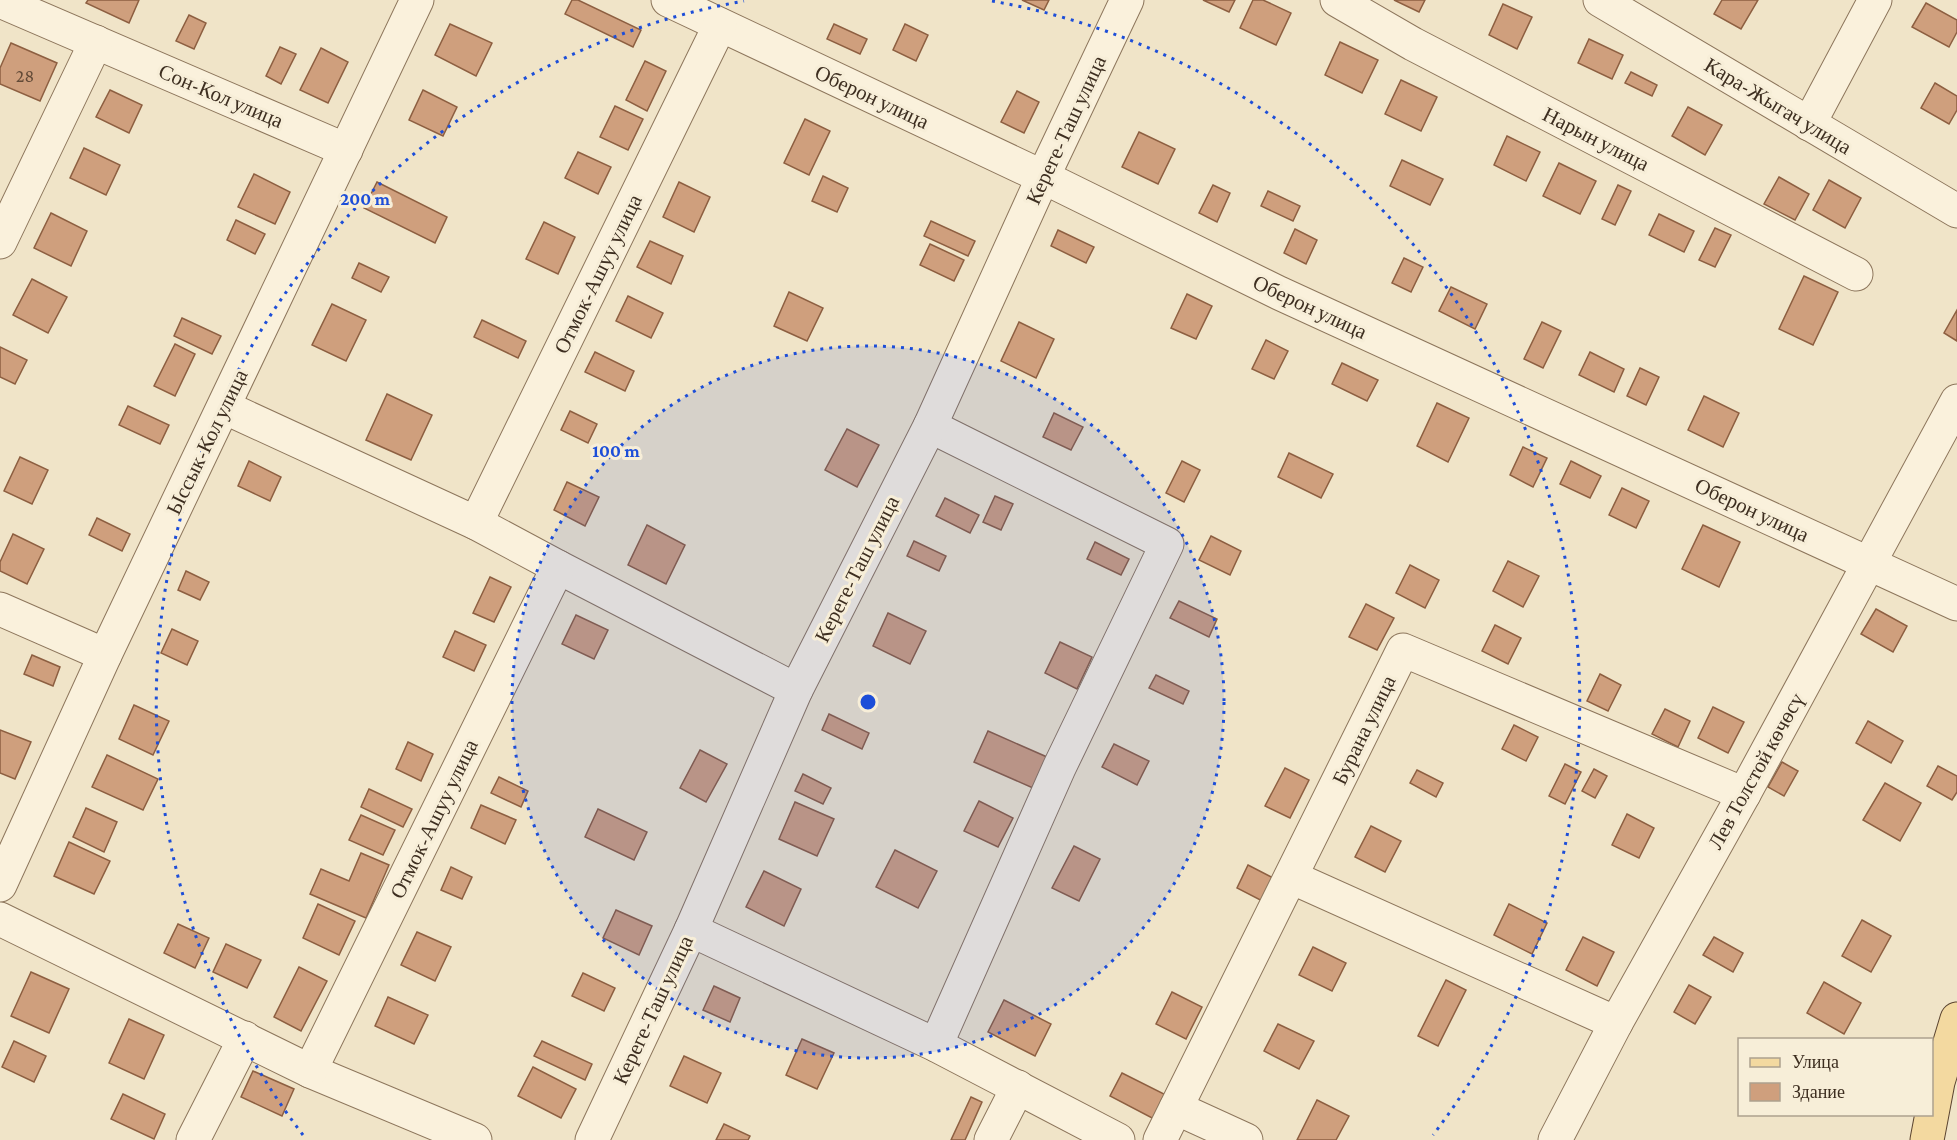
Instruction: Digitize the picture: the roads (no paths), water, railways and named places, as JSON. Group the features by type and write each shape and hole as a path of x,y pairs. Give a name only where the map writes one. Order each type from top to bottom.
{"main road":[{"path":"1927,1140 1948,1086 1957,1019"}],"street":[{"name":"Ыссык-Кол улица","path":"0,885 105,655 417,0"},
{"name":"Оберон улица","path":"668,0 1043,177 1279,293 1957,603"},
{"name":"Кереге-Таш улица","path":"592,1140 691,930 796,690 930,426 1043,177 1127,0"},
{"name":"Нарын улица","path":"1337,0 1424,50 1856,274"},
{"name":"Кара-Жыгач улица","path":"1600,0 1957,211"},
{"path":"1809,124 1875,0"},
{"name":"Сон-Кол улица","path":"0,1 346,150"},
{"name":"Отмок-Ашуу улица","path":"476,523 720,25"},
{"path":"0,242 96,42"},
{"name":"Лев Толстой көчөсү","path":"1556,1140 1616,1023 1744,794 1957,401"},
{"path":"224,406 476,523 796,690"},
{"path":"930,426 1167,544 1059,768 936,1045"},
{"name":"Отмок-Ашуу улица","path":"310,1071 558,567"},
{"path":"0,609 105,655"},
{"name":"Бурана улица","path":"1160,1140 1404,650 1744,794"},
{"path":"1291,877 1616,1023"},
{"path":"0,919 310,1071 475,1140"},
{"path":"691,930 936,1045 1118,1140"},
{"path":"193,1140 244,1038"},
{"path":"991,1140 1018,1087"},
{"path":"1176,1108 1246,1140"}]}
